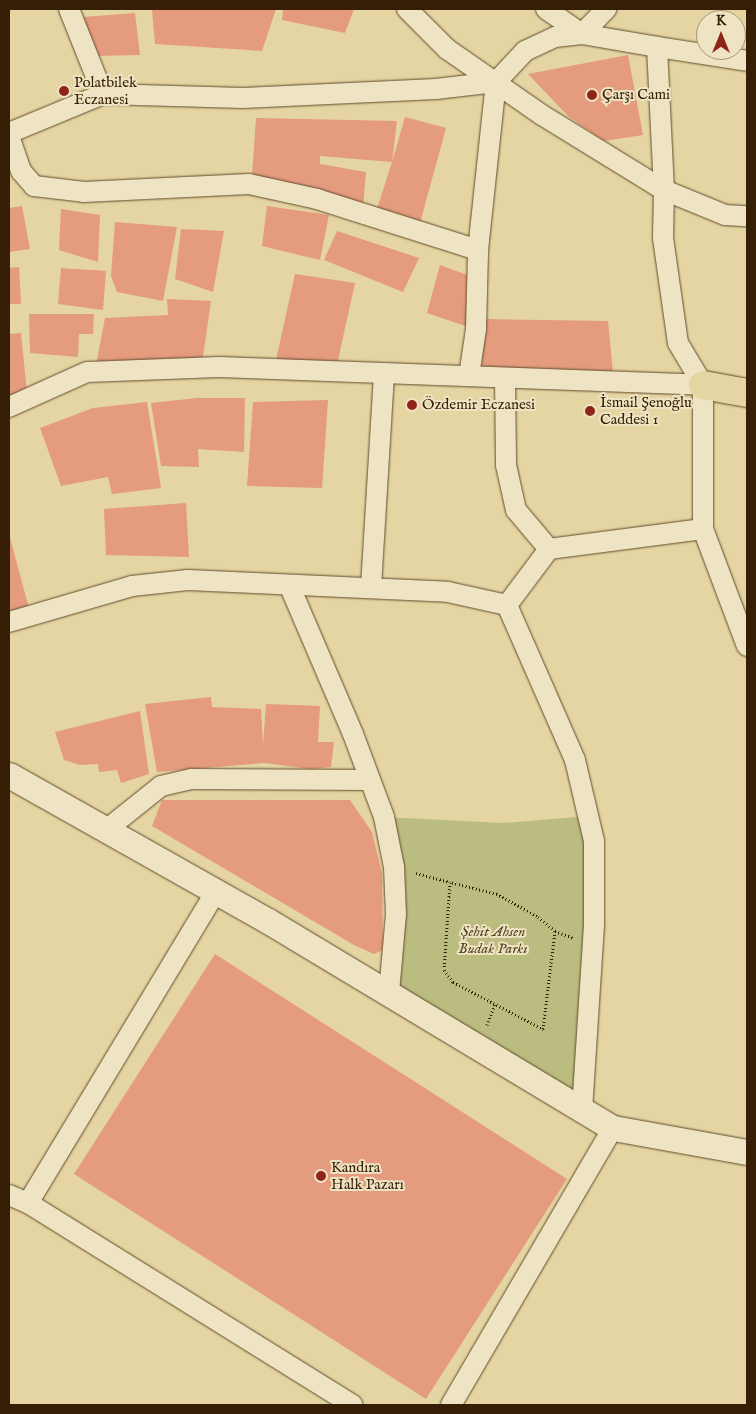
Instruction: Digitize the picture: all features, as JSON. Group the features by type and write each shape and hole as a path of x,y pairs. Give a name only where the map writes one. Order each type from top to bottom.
{"main road":[{"path":"703,385 747,393"}],"street":[{"path":"69,9 103,94"},
{"path":"407,9 447,49 542,115 664,190 725,214 747,216"},
{"path":"546,9 582,34"},
{"path":"582,34 606,9"},
{"path":"469,376 476,329 478,250 496,82 525,51 555,37 582,34 747,61"},
{"path":"657,47 664,190 663,238 678,343 703,385 703,529 744,625 747,646"},
{"path":"478,250 317,199 249,184 84,192 34,186 21,171 9,135 103,94 243,98 436,89 496,82"},
{"path":"9,407 87,372 219,368 703,385"},
{"path":"372,587 384,373"},
{"path":"505,378 506,465 516,510 548,549"},
{"path":"507,605 548,549 703,529"},
{"path":"9,622 132,586 188,580 290,587 372,587 448,592 507,605"},
{"path":"290,587 384,817 394,867 396,914 389,994"},
{"path":"507,605 576,760 594,840 594,925 582,1110"},
{"path":"9,775 216,891 613,1128 747,1152"},
{"path":"106,830 161,786 192,779 370,780"},
{"path":"28,1203 216,891"},
{"path":"451,1405 613,1128"},
{"path":"9,1195 28,1203 352,1405"}],"path":[{"path":"394,867 497,894 537,916 555,931 543,1030 453,982 444,970 450,882"}],"green space":[{"name":"Şehit Ahsen Budak Parkı","path":"588,816 582,1110 389,993 384,817 504,823"}],"building":[{"path":"152,9 276,9 262,51 155,44"},
{"path":"283,9 354,9 345,33 282,20"},
{"path":"135,13 140,55 94,56 83,17"},
{"name":"Çarşı Cami","path":"628,55 643,135 604,141 568,116 528,74"},
{"path":"405,117 446,128 420,223 377,209"},
{"path":"256,118 397,121 392,162 320,156 320,164 366,172 363,208 252,175"},
{"path":"22,206 30,249 9,252 9,208"},
{"path":"267,206 329,215 320,260 262,246"},
{"path":"61,209 100,215 98,262 59,250"},
{"path":"115,222 177,227 163,301 117,292 111,276"},
{"path":"181,229 224,231 213,292 175,279"},
{"path":"337,231 419,258 403,292 324,260"},
{"path":"440,265 473,277 474,329 427,313"},
{"path":"19,267 21,304 9,304 9,268"},
{"path":"61,268 106,271 103,310 58,304"},
{"path":"295,274 355,283 336,369 276,360"},
{"path":"167,299 211,301 202,364 96,365 105,318 168,315"},
{"path":"29,314 94,314 93,334 79,334 78,357 30,353"},
{"path":"484,319 608,321 613,373 481,371"},
{"path":"21,333 27,393 9,396 9,334"},
{"path":"197,398 245,398 244,452 198,449 199,467 161,466 151,403"},
{"path":"328,400 322,488 247,486 253,402"},
{"path":"147,402 161,488 112,494 108,477 61,486 40,428 93,408"},
{"path":"186,503 189,557 106,555 104,509"},
{"path":"9,534 30,612 9,616"},
{"path":"211,697 212,707 261,709 263,745 266,704 320,706 318,742 334,742 331,767 310,769 264,763 157,772 145,704"},
{"path":"140,711 149,774 121,783 117,770 99,772 98,764 80,765 64,760 55,732"},
{"path":"162,800 350,800 372,832 382,873 383,950 374,954 354,945 152,826"},
{"name":"Kandıra Halk Pazarı","path":"215,954 567,1179 426,1399 74,1174"}],"place":[{"name":"Polatbilek Eczanesi","path":"64,91"},
{"name":"Çarşı Cami","path":"592,95"},
{"name":"Özdemir Eczanesi","path":"412,405"},
{"name":"İsmail Şenoğlu Caddesi 1","path":"590,411"},
{"name":"Kandıra Halk Pazarı","path":"321,1176"}]}
